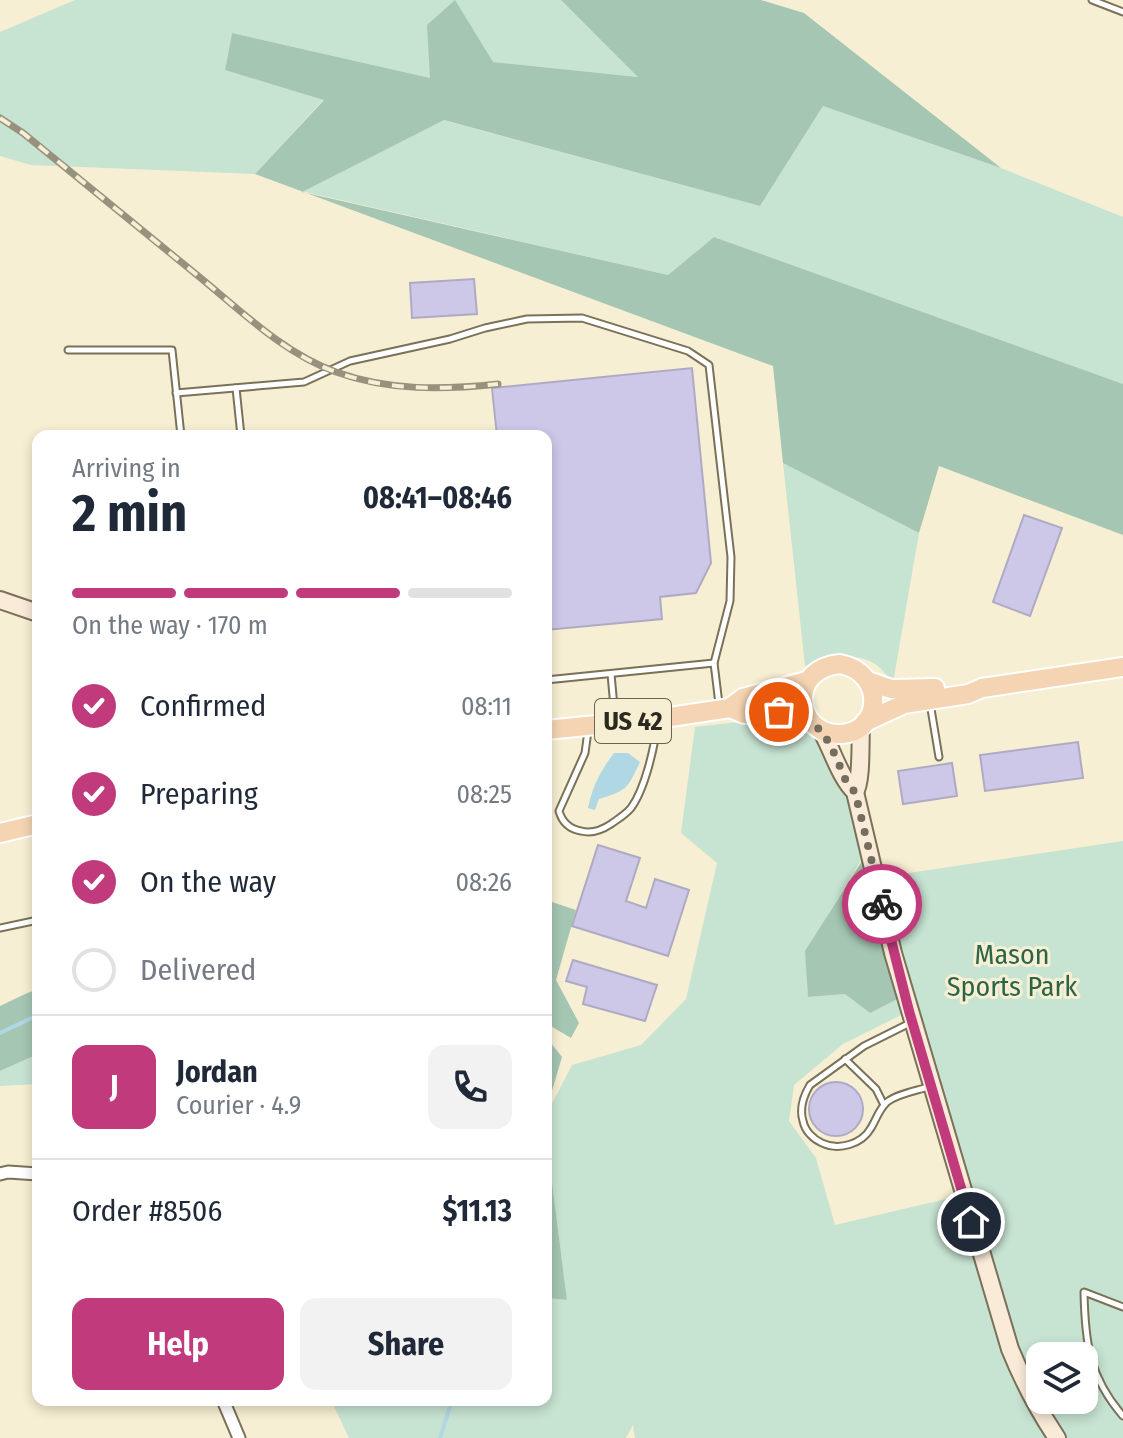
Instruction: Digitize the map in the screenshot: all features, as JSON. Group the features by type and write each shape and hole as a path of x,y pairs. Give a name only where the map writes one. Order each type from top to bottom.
{"main road":[{"name":"US 42","path":"552,729 725,709 743,698 807,681 824,668 840,664 856,669 868,681 891,689 967,685 982,688"},
{"name":"US 42","path":"725,709 744,714 791,714 828,733 845,734 904,704 968,694 982,688 1123,667"},
{"path":"807,681 803,702 816,726"},
{"path":"863,724 871,714 873,705 868,681"},
{"path":"0,833 32,825"}],"street":[{"path":"0,600 32,611"},
{"path":"855,792 860,785 863,724"},
{"path":"816,726 832,748 847,784 855,792 912,1022 1010,1349 1039,1411 1057,1438"},
{"path":"0,1174 32,1174"},
{"path":"226,1406 239,1438"}],"lane":[{"path":"1092,0 1123,12"},
{"path":"176,393 304,382 350,361 527,319 582,318 688,351 701,358 709,365 711,378 731,557 730,601 714,663 725,709"},
{"path":"68,350 172,350 180,430"},
{"path":"236,388 240,430"},
{"path":"552,679 714,663"},
{"path":"611,674 615,723"},
{"path":"929,699 939,757"},
{"path":"588,726 585,753 559,811 568,826 577,831 595,832 606,828 633,805 650,761 657,719"},
{"path":"0,928 32,921"},
{"path":"912,1022 864,1046 810,1085 805,1093 803,1120 814,1138 825,1145 850,1145 870,1131 884,1105 894,1098 931,1086"},
{"path":"845,1059 876,1089 884,1105"},
{"path":"1123,1307 1084,1292 1085,1332 1092,1366 1108,1399 1123,1416"}],"green space":[{"path":"75,0 561,0 639,77 493,62 430,78 232,33 225,70 324,99 255,174 31,165 0,156 0,32"},
{"path":"455,0 493,62 638,77 561,0 761,0 804,13 1001,168 823,106 760,206 444,120 303,192 255,174 324,100 225,70 232,33 430,78 427,25"},
{"path":"823,106 1001,168 1123,217 1123,384 714,237 668,275 301,191 443,120 760,206"},
{"path":"306,193 668,275 714,237 1123,384 1123,535 939,466 919,533 783,463 773,366"},
{"path":"783,463 919,533 893,683 878,666 858,658 840,658 805,666"},
{"name":"Mason Sports Park","path":"767,719 791,722 809,732 822,744 850,796 861,860 806,951 808,997 845,994 870,1013 875,878 1123,841 1123,1438 635,1438 633,1425 626,1438 349,1438 334,1406 552,1406 552,1299 567,1300 552,1182 552,1103 572,1065 641,1045 686,999 717,863 681,833 695,727","holes":["909,1011 963,1195 835,1225 816,1158 789,1121 794,1085 843,1044"]},
{"path":"862,861 875,878 905,995 870,1013 845,994 808,997 805,951"},
{"path":"552,902 576,910 556,980 579,1023 571,1038 552,1027"},
{"path":"32,991 32,1057 0,1071 0,1006"},
{"path":"552,1044 562,1057 552,1091"},
{"path":"32,1057 32,1084 0,1086 0,1071"},
{"path":"552,1182 567,1300 552,1299"}],"water":[{"path":"614,753 628,753 640,762 626,787 599,799 595,810 588,808 598,779"}],"building":[{"path":"474,279 477,314 412,318 410,283"},
{"path":"692,368 711,563 696,593 660,597 662,619 552,629 552,430 496,430 492,388"},
{"path":"1024,515 1062,528 1030,616 993,602"},
{"path":"1078,742 1083,778 985,791 980,755"},
{"path":"952,763 957,796 903,804 898,771"},
{"path":"598,845 640,858 626,901 646,908 655,879 689,890 668,956 572,926"},
{"path":"573,960 657,985 645,1021 583,1004 587,987 566,981"},
{"path":"836,1082 855,1090 863,1109 855,1128 836,1136 817,1128 809,1109 817,1090"}],"waterway":[{"path":"0,1033 32,1018"},
{"path":"440,1438 450,1406"}],"railway":[{"path":"0,118 23,133 263,330 298,354 336,372 376,383 437,388 498,384"}],"way so far":[{"path":"779,712 812,723 821,730 832,748 847,784 855,792 882,904"}],"route":[{"path":"882,904 909,1011 971,1222"}]}
